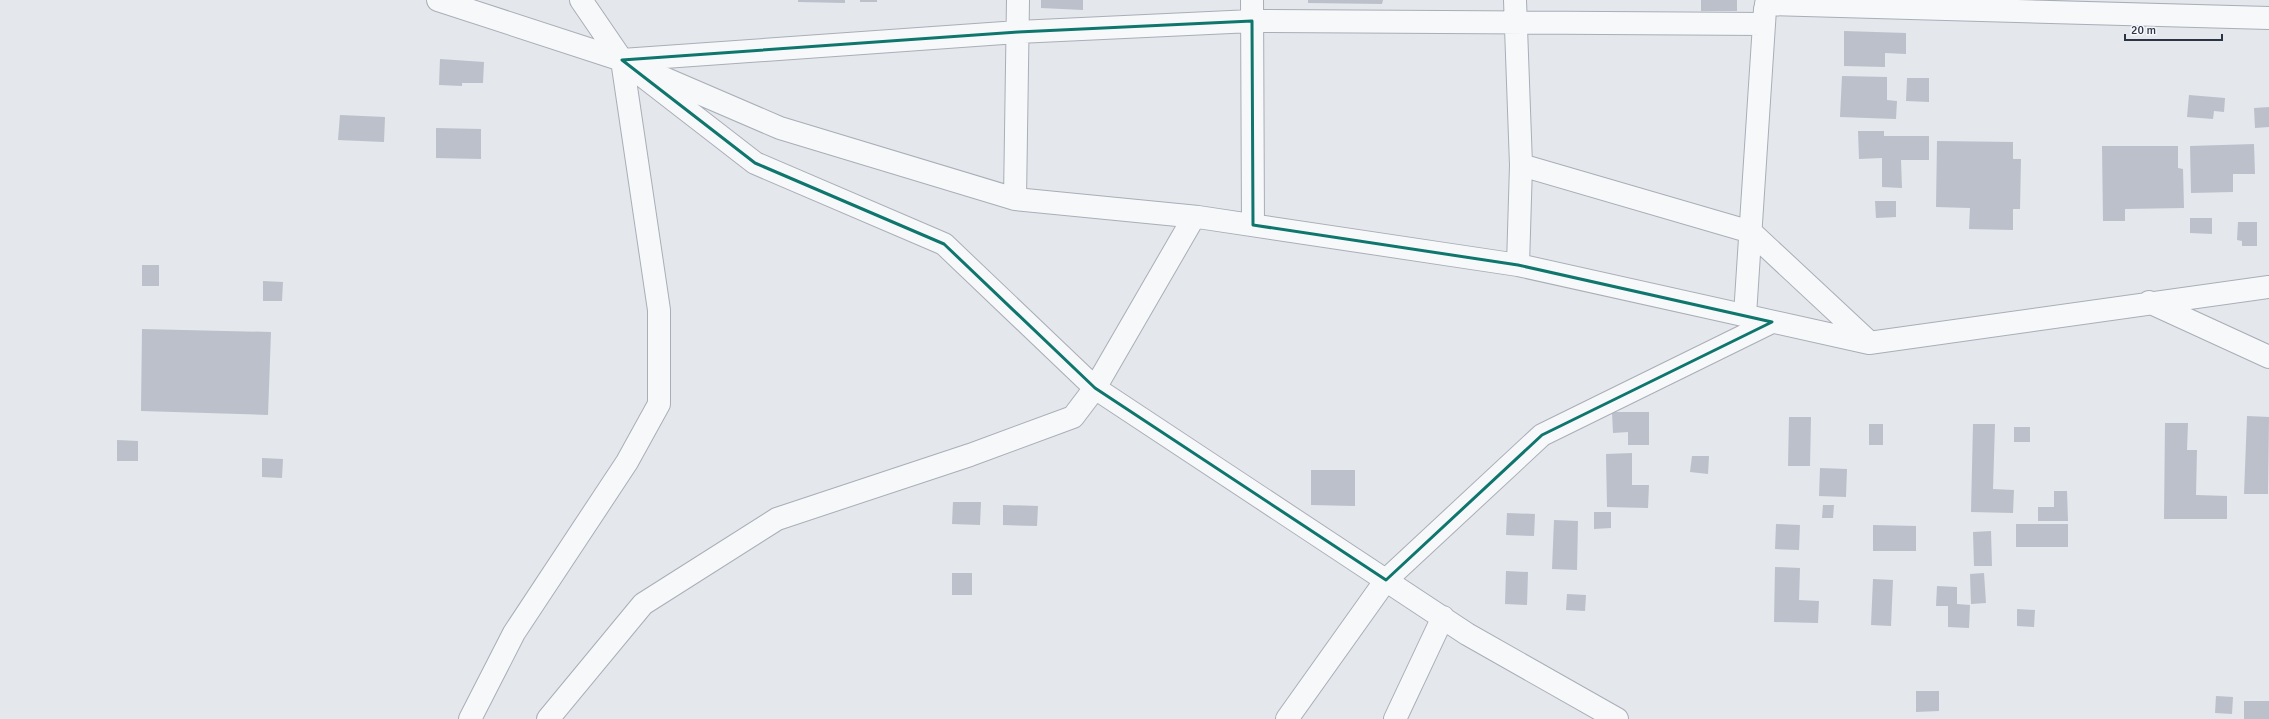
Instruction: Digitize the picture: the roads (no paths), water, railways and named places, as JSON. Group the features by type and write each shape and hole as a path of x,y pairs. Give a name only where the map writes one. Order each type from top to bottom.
{"street":[{"path":"438,0 622,60 780,128 1015,199 1194,217 1518,265 1869,343 2269,286"},
{"path":"581,0 622,60 755,163 944,244 1095,388 1467,634 1617,719"},
{"path":"1015,199 1018,0"},
{"path":"622,60 1018,32 1252,10 1765,9 2055,6 2269,18"},
{"path":"1745,315 1765,9"},
{"path":"1252,10 1253,225"},
{"path":"1515,10 1521,164 1518,265"},
{"path":"470,719 514,633 627,462 659,404 659,310 622,60"},
{"path":"1521,164 1751,232 1869,343"},
{"path":"548,719 643,604 777,519 970,455 1073,417 1095,388 1194,217"},
{"path":"2149,302 2269,357"},
{"path":"1287,719 1386,580 1542,435 1772,322"},
{"path":"1395,719 1443,617"}]}
